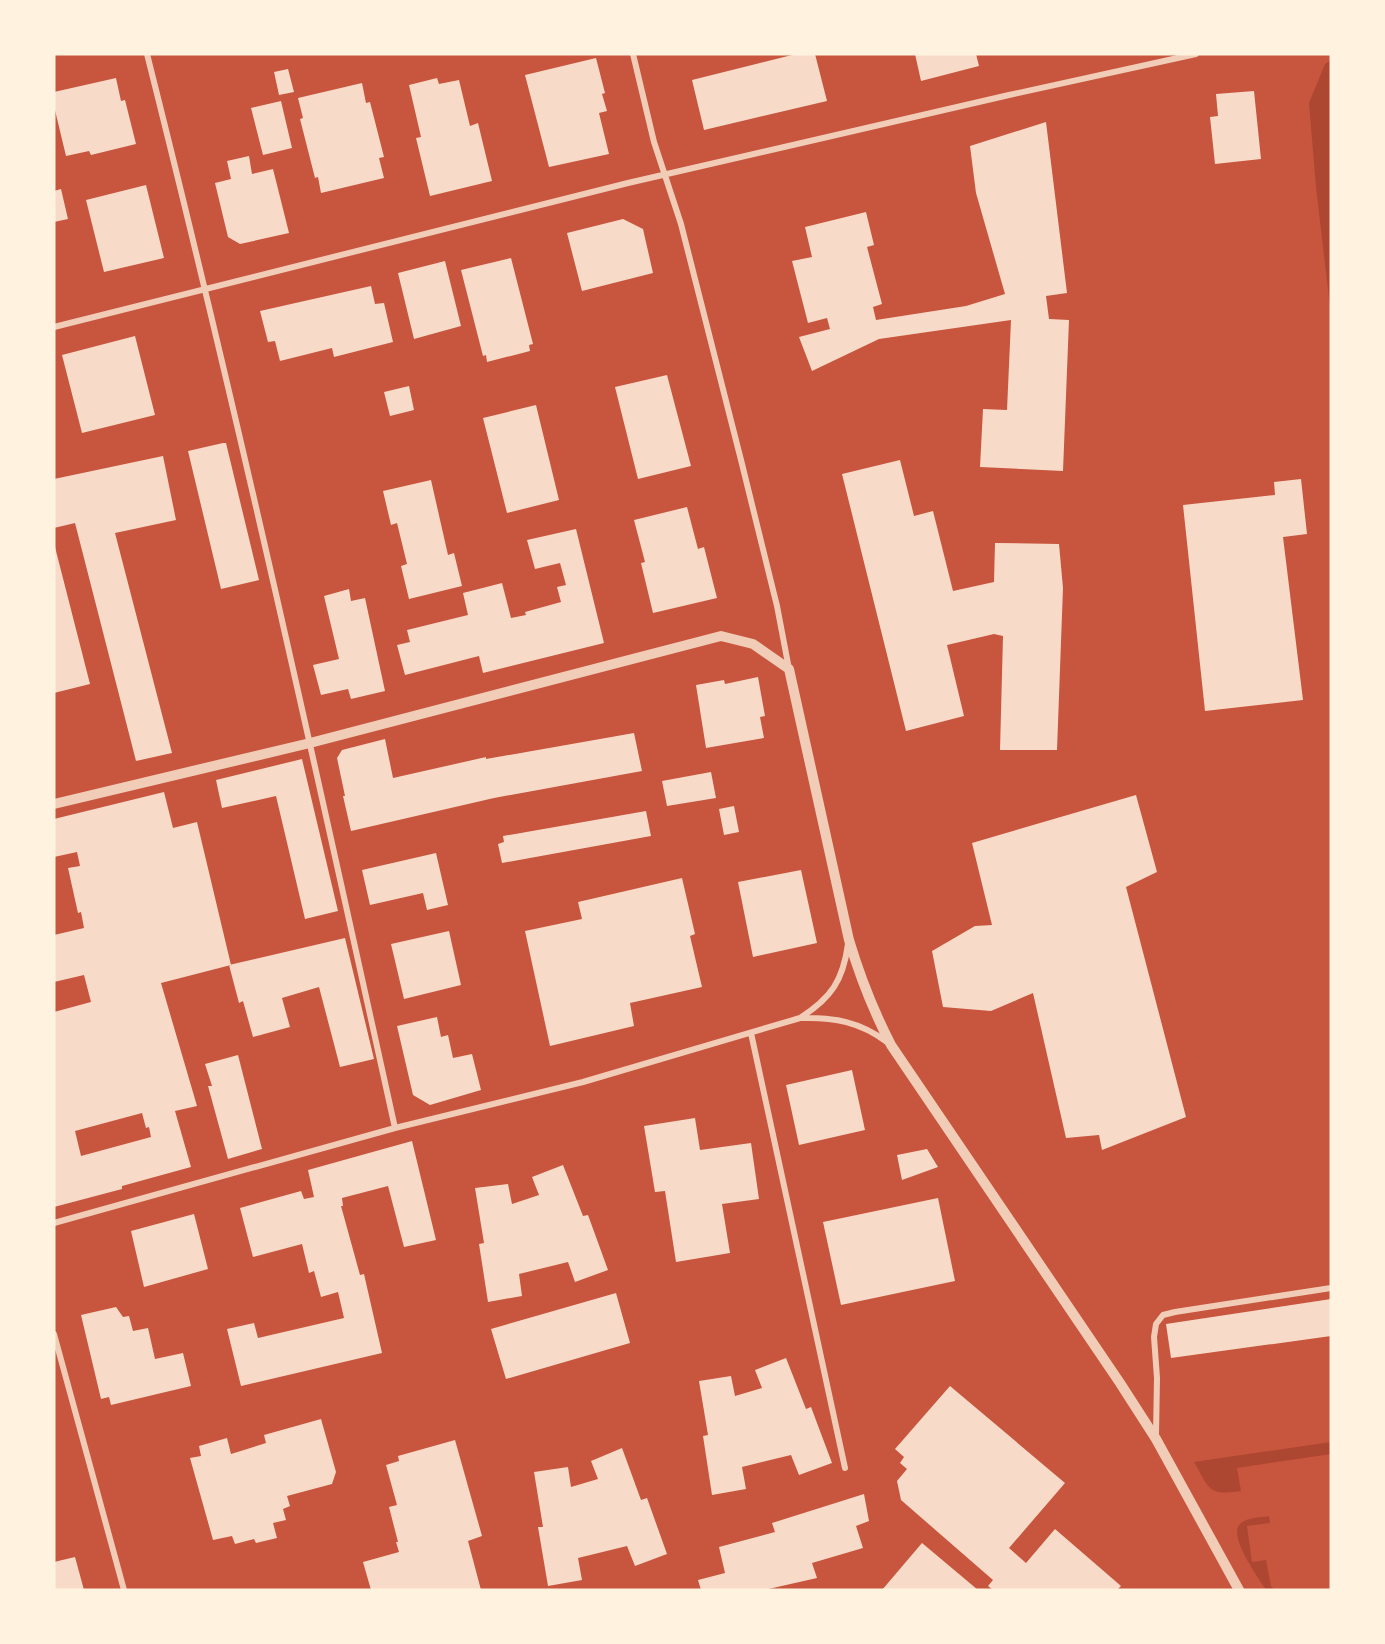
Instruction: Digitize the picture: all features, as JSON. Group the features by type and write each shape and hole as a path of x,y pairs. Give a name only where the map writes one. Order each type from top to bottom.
{"street":[{"path":"147,54 206,288 395,1128"},
{"path":"633,54 654,142 681,224 777,606 849,940 861,982 891,1045 1156,1439 1239,1590"},
{"path":"54,327 665,174 1009,94 1196,54"},
{"path":"54,804 310,743 721,636 753,644 789,669"},
{"path":"54,1223 395,1128 583,1082 800,1018 820,1006 837,984 845,966 849,940"},
{"path":"800,1018 825,1017 849,1022 873,1031 891,1045"},
{"path":"751,1033 845,1468"},
{"path":"1156,1439 1157,1378 1154,1337 1156,1324 1163,1316 1175,1312 1331,1288"},
{"path":"54,1334 124,1590"}],"shaded area":[{"path":"1331,60 1331,315 1309,103 1325,64"},
{"path":"1331,1442 1331,1454 1237,1468 1241,1491 1215,1491 1203,1479 1194,1462"},
{"path":"1269,1516 1270,1523 1247,1526 1252,1562 1266,1560 1271,1586 1274,1590 1266,1590 1245,1556 1237,1536 1237,1529 1244,1521"}],"building":[{"path":"796,54 815,54 827,101 704,130 692,80"},
{"path":"915,54 976,54 979,66 921,81"},
{"path":"596,58 607,111 599,113 609,154 549,167 525,75"},
{"path":"288,69 294,92 279,95 274,72"},
{"path":"116,78 121,101 125,100 136,144 91,155 89,151 66,156 54,106 54,92"},
{"path":"437,78 439,84 459,80 470,126 478,123 492,181 430,196 416,138 421,137 409,85"},
{"path":"362,83 366,103 370,102 384,157 379,158 384,178 321,193 300,119 303,118 298,98"},
{"path":"1254,91 1261,159 1215,164 1210,117 1218,116 1216,94"},
{"path":"281,101 292,148 263,155 251,108"},
{"path":"1046,122 1067,293 1046,296 1049,319 1069,320 1063,471 980,467 983,409 1007,410 1011,320 879,339 812,371 799,337 830,329 827,318 808,323 792,261 812,257 805,227 866,212 874,245 867,247 882,304 873,307 876,320 966,306 1005,294 976,193 970,146"},
{"path":"249,156 252,174 273,169 289,233 240,244 228,237 215,183 231,179 227,161"},
{"path":"146,185 164,258 104,272 86,200"},
{"path":"61,189 68,219 54,222 54,191"},
{"path":"623,219 643,229 653,273 582,291 567,233"},
{"path":"511,258 533,344 529,345 530,351 487,362 486,355 483,356 461,270"},
{"path":"445,261 461,326 414,339 398,273"},
{"path":"371,286 375,304 384,303 393,342 334,357 332,348 280,361 275,341 268,342 260,311"},
{"path":"135,336 155,415 82,433 62,355"},
{"path":"667,375 691,466 638,479 615,387"},
{"path":"409,386 414,410 390,416 384,392"},
{"path":"536,405 559,500 507,513 483,418"},
{"path":"226,443 259,580 221,589 188,451"},
{"path":"163,456 176,520 115,533 172,753 136,761 75,523 54,528 54,479"},
{"path":"900,460 914,516 933,511 953,591 994,582 995,543 1059,544 1063,588 1057,750 1000,750 1003,636 994,634 947,645 964,716 906,731 842,474"},
{"path":"1301,479 1307,534 1283,537 1303,700 1205,711 1183,505 1275,495 1274,482"},
{"path":"431,480 448,555 454,553 462,586 409,599 401,566 407,564 397,523 391,525 383,491"},
{"path":"687,507 698,549 704,547 717,598 653,613 641,563 645,562 634,520"},
{"path":"576,529 604,643 483,673 479,656 405,675 397,645 410,642 407,630 468,615 463,593 502,583 511,618 561,602 557,587 566,585 560,563 535,569 527,540"},
{"path":"54,548 90,684 54,693"},
{"path":"349,589 351,601 365,598 385,691 351,699 348,689 321,695 313,665 339,659 324,596"},
{"path":"758,677 765,716 760,717 764,738 706,748 696,685 724,680 725,684"},
{"path":"634,733 642,771 494,798 351,831 337,758 342,750 385,739 393,778 486,757 486,759"},
{"path":"302,759 338,911 305,919 276,796 222,808 216,780"},
{"path":"711,772 716,798 667,806 662,781"},
{"path":"164,792 173,828 197,822 231,965 161,983 197,1106 175,1111 191,1167 54,1207 54,1012 91,1002 84,975 54,982 54,935 84,928 81,912 78,913 68,868 80,866 77,852 54,857 54,819","holes":["142,1113 146,1128 149,1127 151,1137 81,1156 75,1131"]},
{"path":"1136,795 1157,872 1126,887 1186,1117 1102,1150 1099,1135 1066,1138 1033,993 991,1011 943,1007 932,951 975,926 992,925 972,843"},
{"path":"734,806 739,832 724,835 719,809"},
{"path":"646,811 651,836 502,863 498,844 504,842 503,836"},
{"path":"436,853 448,905 427,910 423,893 370,905 362,870"},
{"path":"801,870 817,943 753,957 738,882"},
{"path":"682,878 695,934 690,936 702,987 630,1003 634,1026 550,1046 525,931 582,919 578,902"},
{"path":"449,931 461,985 404,999 391,944"},
{"path":"345,938 374,1059 340,1067 319,987 282,998 290,1027 253,1037 243,1001 239,1003 229,965"},
{"path":"437,1017 441,1037 448,1035 453,1058 472,1054 481,1090 430,1105 413,1095 397,1026"},
{"path":"238,1055 262,1149 228,1159 208,1086 212,1086 205,1064"},
{"path":"852,1070 865,1130 799,1145 786,1085"},
{"path":"695,1118 700,1150 751,1143 759,1199 722,1204 730,1253 676,1262 665,1191 655,1192 644,1126"},
{"path":"412,1141 436,1240 404,1247 388,1186 342,1198 343,1206 341,1206 360,1275 364,1274 382,1353 241,1386 227,1329 254,1323 258,1338 344,1318 338,1292 321,1297 314,1271 309,1273 302,1244 253,1257 240,1208 301,1191 304,1199 314,1197 308,1170"},
{"path":"927,1149 938,1167 902,1180 897,1155"},
{"path":"563,1165 583,1216 588,1215 608,1270 575,1282 568,1262 519,1274 522,1296 488,1302 479,1244 484,1243 475,1188 508,1184 512,1204 539,1195 532,1177"},
{"path":"938,1198 955,1281 841,1305 823,1222"},
{"path":"194,1214 208,1269 144,1287 131,1231"},
{"path":"616,1293 630,1343 506,1379 491,1329"},
{"path":"1331,1299 1331,1336 1171,1358 1166,1324"},
{"path":"116,1307 123,1317 129,1316 133,1331 148,1328 155,1359 183,1353 191,1386 111,1405 109,1397 101,1399 81,1315"},
{"path":"786,1358 806,1409 811,1407 832,1463 799,1475 791,1455 742,1467 746,1489 712,1495 703,1436 708,1435 699,1381 731,1376 735,1396 762,1388 755,1370"},
{"path":"950,1386 1065,1483 1009,1548 1026,1563 1055,1529 1121,1586 1117,1590 993,1590 988,1586 993,1580 901,1500 897,1481 907,1469 900,1463 904,1457 895,1449"},
{"path":"321,1419 336,1472 332,1484 287,1496 290,1506 283,1509 286,1520 273,1523 277,1538 256,1543 254,1539 235,1544 232,1536 213,1540 190,1458 201,1456 199,1446 227,1438 231,1454 266,1443 264,1435"},
{"path":"455,1440 482,1536 468,1541 481,1590 371,1590 363,1562 399,1552 389,1507 397,1505 386,1465 399,1461 398,1456"},
{"path":"622,1448 641,1500 647,1498 667,1554 635,1566 627,1546 578,1558 582,1580 548,1586 538,1527 543,1527 534,1472 568,1467 571,1487 598,1479 591,1461"},
{"path":"864,1494 869,1521 856,1526 863,1548 812,1563 817,1578 764,1590 701,1590 698,1580 725,1573 719,1547 775,1532 772,1523"},
{"path":"922,1543 978,1590 882,1590"},
{"path":"75,1557 84,1590 54,1590 54,1562"}]}
